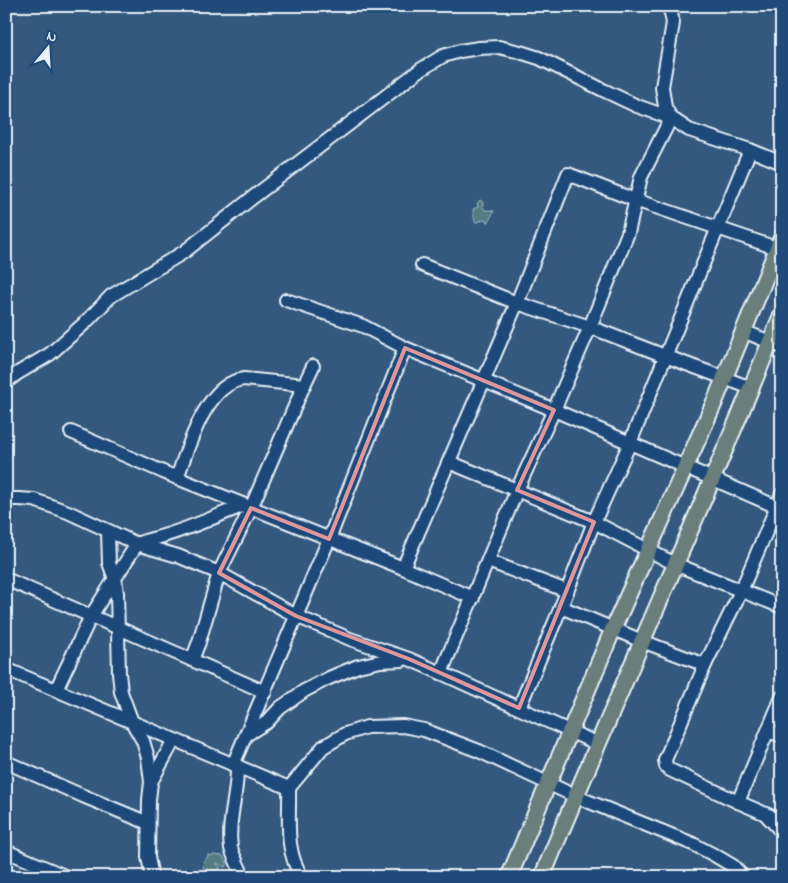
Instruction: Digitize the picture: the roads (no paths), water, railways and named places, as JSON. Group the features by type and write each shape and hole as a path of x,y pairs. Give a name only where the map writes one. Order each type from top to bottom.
{"main road":[{"path":"509,877 613,629 686,468 780,245"},
{"path":"542,877 751,388 776,344 782,314"}],"street":[{"path":"668,6 672,13 673,23 662,88 665,107 670,118"},
{"path":"6,382 50,354 86,322 111,296 184,252 420,70 443,56 460,51 479,48 499,48 539,58 637,106 670,118 688,130 750,150 782,163"},
{"path":"441,673 517,490 590,327 628,233 641,177 670,118"},
{"path":"519,708 594,522 630,443 664,356 750,150"},
{"path":"403,568 518,303 568,174 717,229 780,245"},
{"path":"422,265 518,303 590,327 751,388"},
{"path":"286,300 363,326 405,348 485,380 779,508"},
{"path":"743,331 776,344"},
{"path":"243,877 232,850 230,833 236,790 235,766 246,735 329,539 405,348"},
{"path":"192,660 200,642 219,573 247,506 313,366"},
{"path":"177,478 190,440 206,408 220,391 236,380 244,379 304,386"},
{"path":"71,432 177,478 403,568 473,598"},
{"path":"449,462 594,522 675,564 782,607"},
{"path":"782,494 779,508 706,665 665,760 666,766 670,770 782,821"},
{"path":"6,499 34,500 68,512 137,544 178,556 219,573 296,616 350,639 409,659 598,744"},
{"path":"56,690 91,616 137,544 247,506"},
{"path":"108,530 109,563 115,579 117,593 118,673 121,692 132,722 143,741 148,758 151,782 148,857 152,877"},
{"path":"488,561 567,591"},
{"path":"6,579 265,692"},
{"path":"561,607 706,665"},
{"path":"246,735 267,722 280,708 304,691 329,678 358,666 380,661 409,659"},
{"path":"6,669 289,788"},
{"path":"738,802 782,697"},
{"path":"302,877 292,857 289,838 289,788 324,747 345,734 368,727 403,726 424,730 479,751 575,796 693,844 733,866 743,877"},
{"path":"768,731 782,736"},
{"path":"151,782 174,740"},
{"path":"6,762 148,823"},
{"path":"766,815 782,832"},
{"path":"7,854 66,877"}]}
